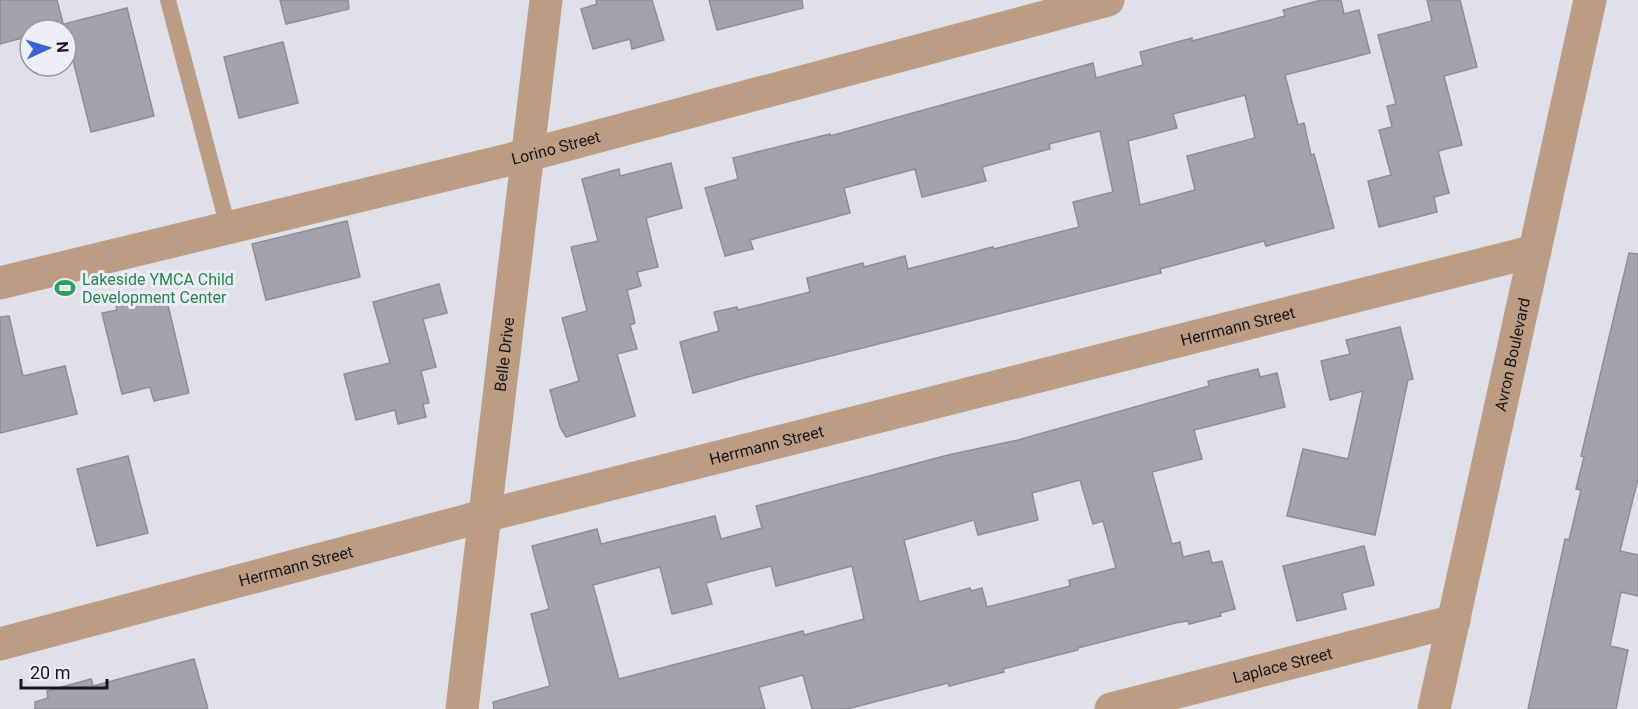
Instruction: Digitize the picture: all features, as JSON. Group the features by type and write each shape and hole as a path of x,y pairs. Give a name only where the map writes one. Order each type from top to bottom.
{"street":[{"name":"Belle Drive","path":"462,709 546,0"},
{"name":"Lorino Street","path":"0,283 528,155 1108,0"},
{"name":"Avron Boulevard","path":"1434,709 1590,0"},
{"name":"Herrmann Street","path":"0,644 484,516 1535,251"},
{"name":"Laplace Street","path":"1111,709 1454,621"}],"lane":[{"path":"168,0 228,227"}],"building":[{"path":"0,0 57,0 62,18 18,18 18,39 0,44"},
{"path":"280,0 348,0 349,9 286,24"},
{"path":"596,0 652,0 664,40 632,49 630,39 593,49 581,9 597,4"},
{"path":"709,0 802,0 803,8 717,30"},
{"path":"1321,0 1341,0 1344,14 1359,10 1370,53 1285,75 1298,125 1304,123 1311,155 1314,154 1334,228 1266,246 1264,241 1160,269 1161,273 755,375 693,393 680,342 719,331 714,312 737,307 738,310 810,292 807,278 863,263 864,267 905,256 908,269 1079,227 1073,202 1113,192 1100,131 1049,144 1050,149 982,167 986,181 922,197 915,169 844,188 850,213 750,240 753,249 725,256 705,188 738,179 733,158 830,134 830,136 1093,63 1096,78 1143,65 1140,52 1192,38 1192,41 1285,16 1283,10","holes":["1245,95 1255,138 1187,156 1195,190 1140,205 1128,141 1177,128 1173,114"]},
{"path":"1427,0 1460,0 1477,67 1444,76 1462,145 1438,151 1449,193 1434,197 1437,212 1379,227 1368,181 1391,175 1379,130 1392,127 1387,106 1396,104 1378,35 1432,21"},
{"path":"127,8 154,116 91,132 78,78 78,20"},
{"path":"283,42 298,103 239,118 224,57"},
{"path":"671,163 682,208 646,218 658,267 637,272 641,286 627,290 635,323 630,325 637,349 617,354 635,416 566,437 560,427 550,390 579,381 562,318 587,311 571,247 598,241 582,179 619,169 620,176"},
{"path":"347,221 360,277 266,300 252,244"},
{"path":"1629,253 1638,254 1638,479 1620,551 1638,555 1638,596 1621,592 1610,646 1628,650 1616,709 1528,709 1565,539 1569,540 1581,490 1576,489 1584,457 1581,456"},
{"path":"439,284 447,313 423,319 436,367 421,371 429,403 423,404 426,417 398,424 395,410 356,420 344,374 390,363 373,302"},
{"path":"149,296 150,301 166,297 189,393 154,401 150,387 122,394 102,313 117,310 116,304"},
{"path":"9,316 23,376 65,366 77,414 0,433 0,317"},
{"path":"1400,327 1413,379 1408,380 1375,535 1287,516 1303,449 1348,459 1363,391 1330,400 1321,361 1350,354 1346,340"},
{"path":"1258,369 1260,377 1277,373 1285,407 1194,430 1202,459 1152,472 1172,544 1180,542 1183,557 1209,551 1212,563 1222,561 1235,609 1220,613 1221,616 1189,624 1188,621 1175,623 1003,669 1004,672 949,686 948,683 847,709 812,709 803,675 759,687 765,709 494,709 493,702 550,686 531,614 549,609 532,546 597,529 601,544 715,516 721,539 762,528 756,506 948,455 1018,440 1209,386 1208,381","holes":["1080,480 1093,524 1103,521 1116,568 1069,580 1070,586 987,607 982,588 971,591 970,588 919,602 904,540 974,520 978,535 1038,520 1032,493","771,566 776,586 852,566 864,619 804,635 803,631 619,679 593,585 660,567 672,614 712,604 706,583"]},
{"path":"128,456 148,533 97,546 77,469"},
{"path":"1364,546 1374,585 1342,593 1346,609 1297,621 1283,566"},
{"path":"194,659 208,709 35,709 35,702 48,698 47,691 91,679 93,686"}],"place":[{"name":"Lakeside YMCA Child Development Center","path":"65,288"}]}
